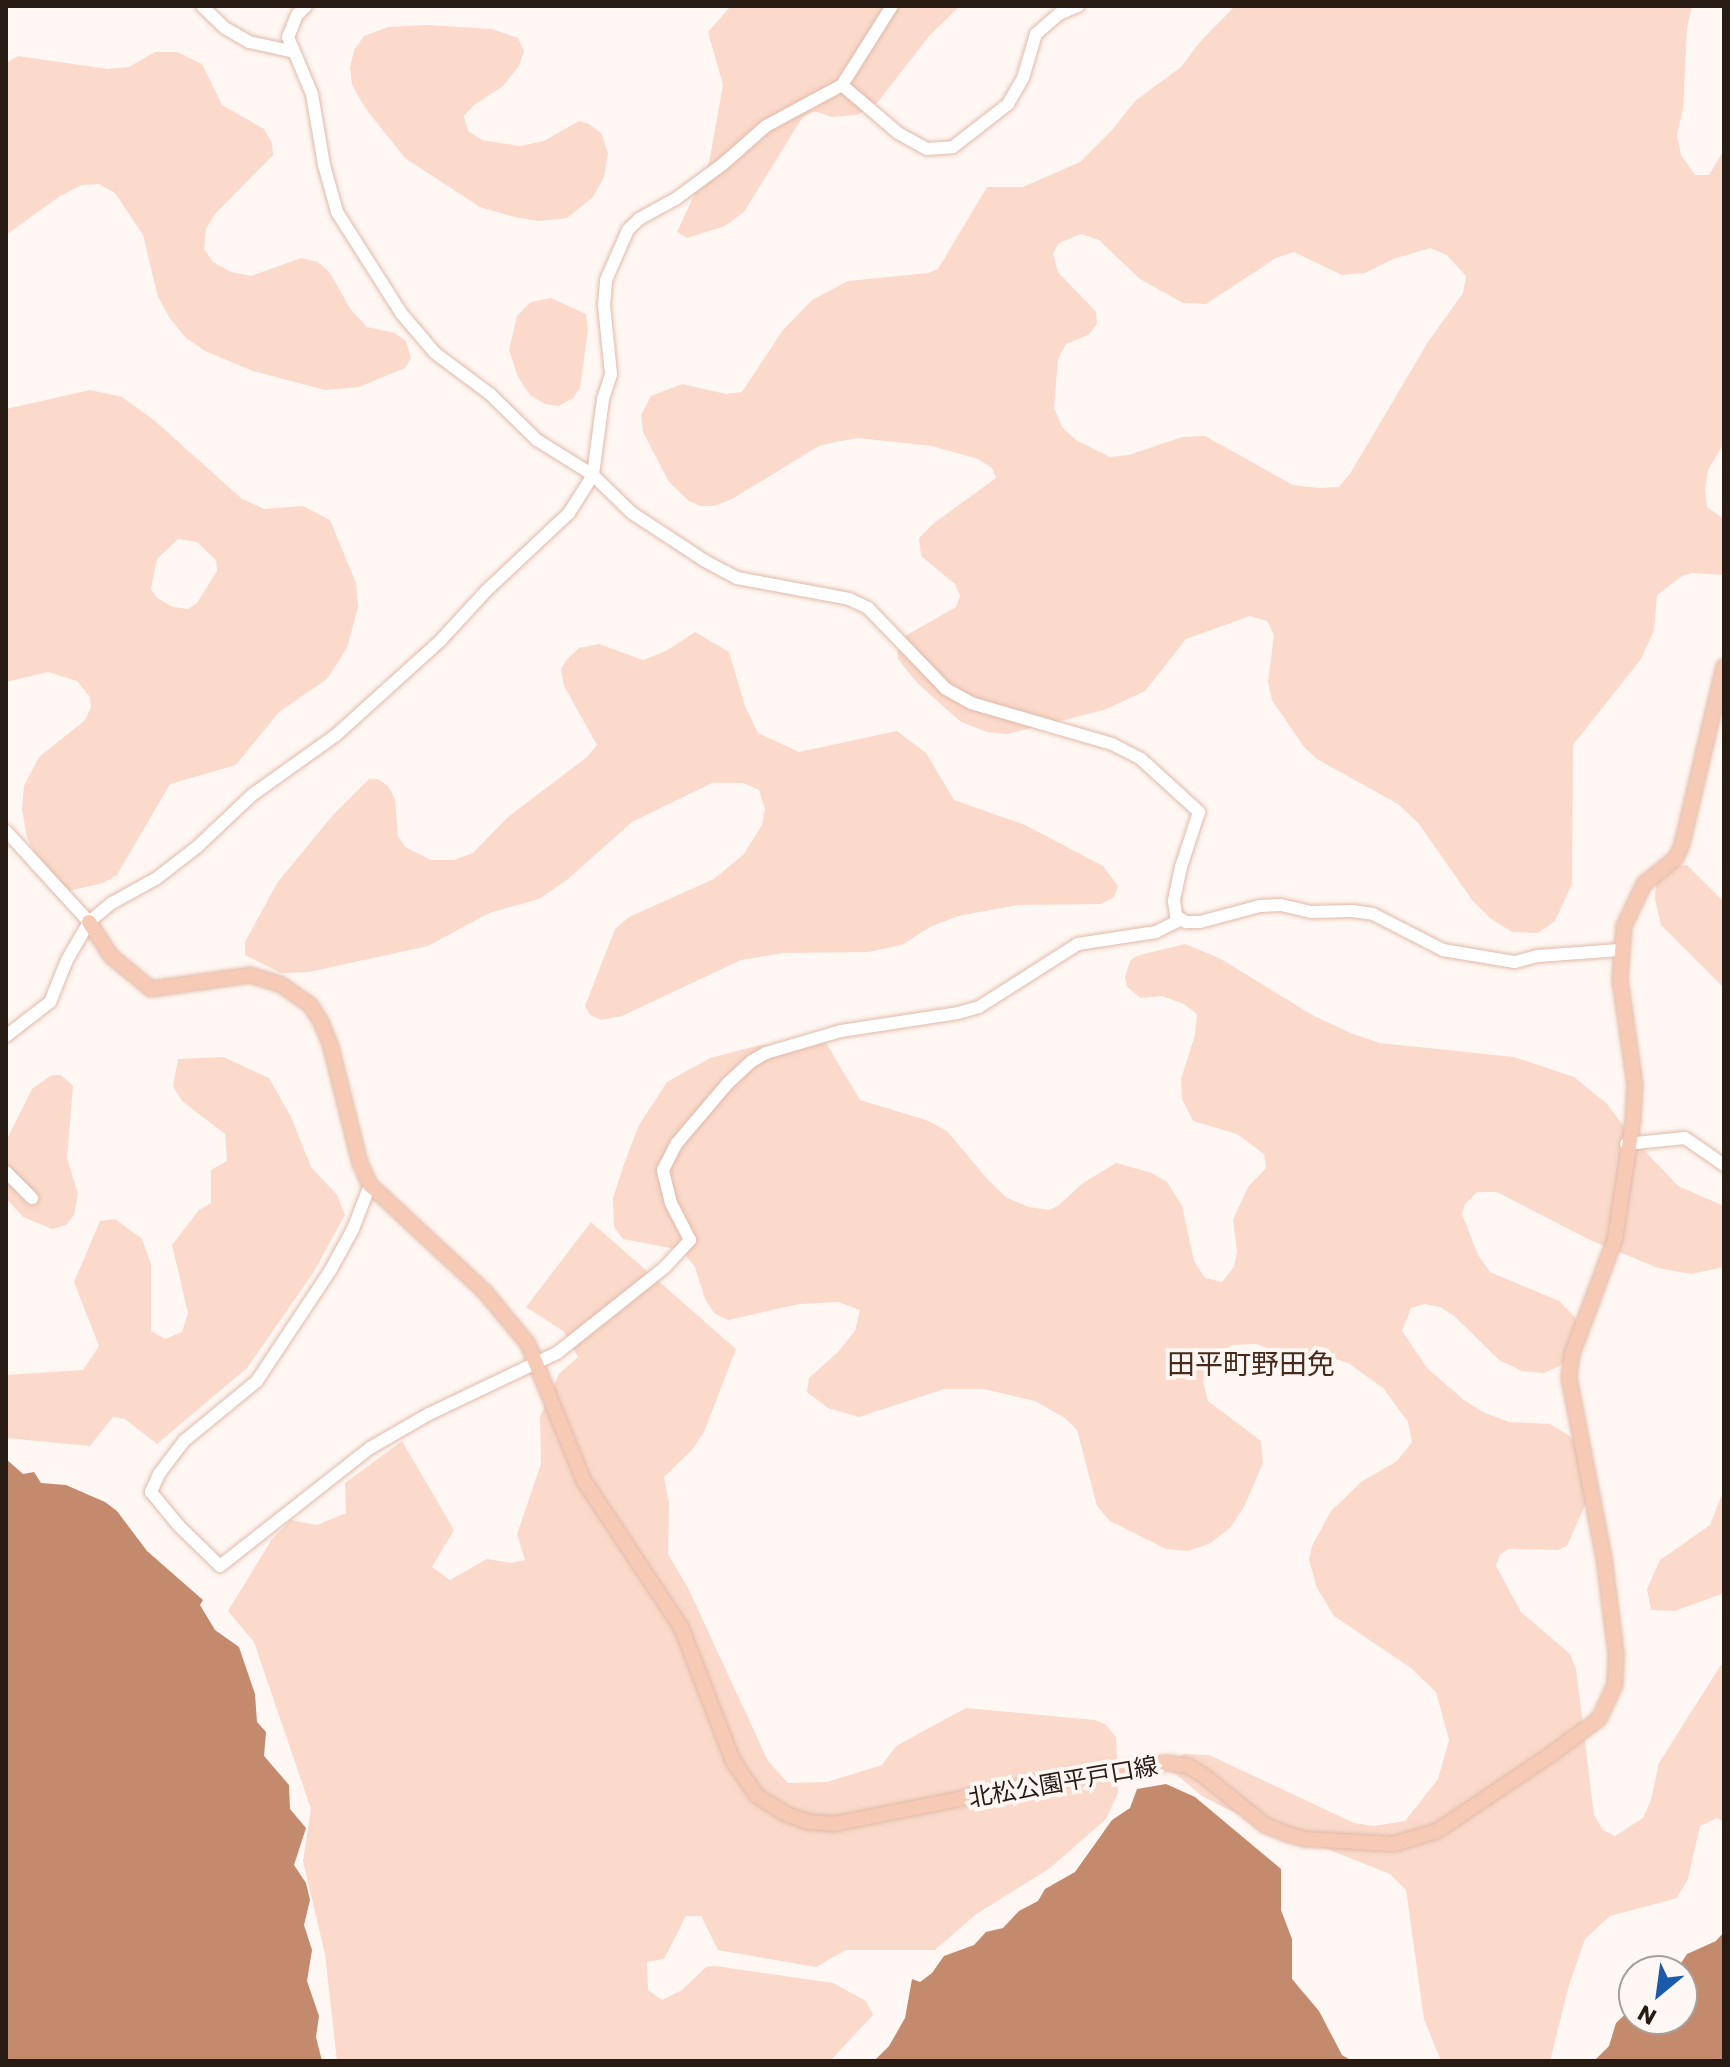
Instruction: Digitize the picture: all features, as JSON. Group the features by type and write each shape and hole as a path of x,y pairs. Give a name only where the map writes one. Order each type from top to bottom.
{"main road":[{"name":"北松公園平戸口線","path":"89,922 111,956 151,989 250,975 265,977 299,995 321,1022 360,1163 370,1185 504,1312 538,1363 584,1481 681,1627 733,1761 757,1796 786,1814 808,1822 834,1824 1084,1774 1167,1763 1188,1766 1265,1825 1287,1834 1305,1839 1394,1844 1420,1839 1501,1789 1599,1719 1615,1685 1616,1653 1604,1558 1569,1378 1572,1354 1615,1239 1626,1177 1626,1144 1633,1120 1635,1085 1620,979 1624,926 1644,884 1676,858 1682,844 1724,667"}],"street":[{"path":"202,6 225,28 249,42 291,51"},
{"path":"306,6 289,31 291,51 312,94 324,165 337,212 401,313 435,353 490,394 537,440 593,475 632,513 737,578 849,599 868,608 922,668 946,689 971,703 1112,744 1141,759 1199,812 1174,901 1176,916 1200,922 1260,906 1281,905 1311,912 1373,914 1443,950 1515,962 1538,956 1620,950"},
{"path":"842,85 898,133 917,144 937,151 953,147 1008,104 1023,78 1036,34 1059,14 1078,6"},
{"path":"6,1036 50,1002 67,960 89,922 112,903 167,871 252,795 336,735 399,679 569,513 593,475 603,399 611,374 604,305 606,280 628,230 639,219 677,198 711,173 766,126 842,85 885,8"},
{"path":"6,831 89,922"},
{"path":"370,1185 353,1229 330,1271 257,1381 202,1424 159,1474 151,1492 179,1526 220,1566 370,1448 429,1414 538,1363 584,1334 665,1267 690,1240 671,1203 663,1170 677,1143 727,1084 752,1061 766,1053 841,1031 979,1007 1078,944 1156,932 1181,919"},
{"path":"1626,1144 1685,1138 1724,1165"},
{"path":"6,1172 32,1198"}],"shaded area":[{"path":"731,6 960,6 929,36 878,102 857,115 832,117 814,111 802,118 744,212 725,226 687,238 677,232 709,163 723,85 708,32"},
{"path":"1235,6 1692,6 1687,28 1683,109 1677,134 1681,155 1695,175 1709,175 1724,150 1724,443 1708,470 1705,489 1707,507 1724,519 1724,575 1692,573 1682,576 1657,595 1654,630 1641,659 1573,745 1572,884 1555,921 1538,933 1512,932 1490,918 1472,900 1419,824 1398,804 1317,759 1304,747 1272,700 1268,682 1274,635 1267,621 1250,616 1186,639 1145,691 1104,710 1007,734 987,732 961,722 917,683 898,659 897,647 905,636 956,607 960,596 955,584 921,556 919,538 934,523 996,478 992,468 978,459 932,446 858,438 819,446 732,499 714,506 700,506 689,501 669,482 643,432 641,415 651,396 682,384 726,394 742,392 783,330 812,300 848,281 928,273 938,269 987,187 1023,187 1080,162 1135,101 1181,67","holes":["1081,234 1099,240 1140,279 1183,303 1206,304 1276,258 1294,252 1342,275 1365,273 1393,259 1430,248 1447,255 1466,276 1463,293 1428,342 1351,472 1339,487 1319,488 1293,485 1205,436 1182,437 1129,455 1110,457 1076,440 1062,427 1054,408 1058,359 1066,344 1088,335 1097,324 1096,312 1058,272 1053,253 1059,243"]},
{"path":"427,25 492,29 518,38 524,51 519,66 503,86 474,105 464,116 468,131 482,140 520,146 544,141 579,121 589,124 602,134 608,154 604,177 593,197 567,218 538,221 514,217 480,207 405,158 366,109 352,85 350,68 354,50 364,36 388,27"},
{"path":"155,52 177,52 202,64 222,105 264,129 272,143 273,155 215,214 206,229 204,249 213,262 231,272 251,276 301,258 318,262 330,273 351,310 367,327 395,333 406,341 411,358 405,368 359,387 325,390 253,371 205,351 186,338 171,320 158,297 143,235 115,193 99,184 82,185 60,196 6,235 6,63 18,56 108,69 129,67"},
{"path":"551,298 586,314 588,329 580,388 573,398 559,406 545,404 530,395 518,377 509,350 517,316 531,302"},
{"path":"90,390 122,397 155,421 242,499 264,509 303,506 330,520 356,583 358,607 347,648 327,679 279,712 236,765 170,784 117,875 103,883 69,891 49,881 27,838 22,809 24,786 39,757 84,721 91,708 90,697 77,681 48,672 6,682 6,409","holes":["178,539 197,542 216,560 217,571 197,603 188,609 173,607 157,598 151,589 157,559"]},
{"path":"695,632 729,652 745,706 758,733 799,752 897,731 926,753 954,800 1025,825 1103,866 1118,886 1114,897 1101,904 1018,905 958,916 930,927 902,945 868,952 784,953 741,960 622,1016 601,1020 590,1015 585,1006 615,929 629,917 714,879 744,854 762,825 765,809 759,790 743,783 712,783 632,822 568,879 539,899 489,913 428,946 309,972 281,973 245,955 245,942 277,883 333,815 369,779 378,779 388,786 395,799 398,836 405,847 431,860 454,860 473,853 508,817 587,757 597,745 564,686 561,669 567,659 579,648 599,644 643,660 666,651"},
{"path":"1687,865 1724,902 1724,988 1661,925 1655,899 1656,880 1663,867"},
{"path":"1185,944 1219,958 1314,1016 1353,1034 1380,1043 1514,1057 1574,1077 1607,1104 1631,1136 1678,1186 1724,1206 1724,1267 1691,1274 1658,1268 1590,1240 1497,1192 1477,1192 1465,1204 1462,1214 1478,1255 1490,1272 1559,1301 1575,1317 1579,1334 1572,1352 1560,1366 1544,1373 1522,1371 1499,1360 1453,1315 1440,1307 1425,1304 1411,1308 1402,1331 1428,1369 1464,1400 1485,1413 1509,1422 1550,1424 1568,1435 1584,1451 1589,1496 1567,1546 1558,1550 1509,1549 1500,1554 1496,1566 1521,1612 1570,1654 1576,1669 1594,1815 1603,1830 1615,1836 1643,1818 1651,1800 1659,1763 1724,1660 1724,1822 1717,1818 1700,1826 1688,1879 1677,1898 1610,1916 1585,1939 1569,1985 1550,2061 1441,2061 1424,2019 1406,1890 1390,1874 1229,1810 1202,1796 1172,1771 1176,1759 1184,1754 1209,1755 1354,1823 1374,1826 1405,1821 1438,1779 1449,1740 1436,1692 1411,1668 1334,1616 1317,1588 1309,1560 1312,1546 1331,1511 1361,1482 1397,1461 1412,1442 1408,1422 1383,1388 1348,1363 1320,1354 1270,1349 1256,1344 1232,1345 1220,1353 1203,1382 1208,1401 1261,1441 1263,1463 1244,1507 1230,1528 1209,1544 1188,1551 1166,1549 1110,1521 1097,1506 1077,1430 1065,1418 1035,1401 984,1389 944,1389 859,1417 828,1408 807,1392 809,1378 838,1352 855,1331 860,1310 838,1302 799,1304 728,1320 714,1313 705,1299 695,1267 681,1250 623,1239 614,1227 613,1198 624,1164 639,1125 667,1082 710,1058 760,1045 826,1043 860,1100 926,1120 947,1131 1007,1198 1029,1207 1049,1210 1058,1206 1083,1183 1116,1163 1152,1173 1167,1182 1182,1206 1194,1261 1205,1278 1222,1282 1234,1267 1237,1251 1233,1220 1248,1187 1266,1168 1264,1154 1237,1134 1193,1121 1182,1099 1181,1079 1195,1035 1197,1014 1184,1004 1162,996 1141,998 1127,987 1125,977 1130,961 1136,956"},
{"path":"223,1057 269,1078 291,1117 311,1167 337,1195 345,1215 313,1273 247,1368 157,1444 125,1419 113,1417 90,1446 6,1438 6,1375 83,1370 99,1346 74,1282 100,1221 115,1219 142,1239 151,1264 151,1331 165,1339 182,1332 188,1313 172,1245 199,1210 211,1203 211,1170 227,1161 225,1134 182,1101 173,1086 178,1059"},
{"path":"52,1075 61,1075 73,1086 67,1158 78,1194 74,1215 66,1225 52,1229 23,1217 6,1198 6,1141 32,1089"},
{"path":"591,1222 736,1349 704,1432 692,1450 664,1477 669,1503 668,1554 688,1588 768,1761 788,1783 827,1782 882,1765 896,1746 966,1708 1095,1720 1105,1724 1116,1737 1118,1793 1106,1819 1050,1868 975,1915 935,1950 846,1950 816,1967 718,1950 701,1916 686,1916 664,1959 647,1962 648,1990 662,2000 682,1990 706,1967 715,1966 833,1983 866,2001 873,2015 830,2061 337,2061 325,1954 303,1861 311,1809 254,1642 228,1611 272,1539 291,1520 317,1525 346,1513 345,1483 402,1441 454,1530 432,1567 450,1580 487,1559 511,1563 525,1560 517,1534 541,1464 540,1417 559,1374 578,1357 563,1331 526,1307"},
{"path":"6,1459 23,1474 34,1472 41,1483 66,1485 105,1502 117,1511 147,1551 203,1600 200,1605 215,1630 239,1647 255,1694 257,1722 266,1732 264,1756 289,1785 290,1809 306,1828 294,1865 306,1883 310,1900 304,1925 312,1950 307,1981 319,2016 316,2037 322,2061 6,2061"},
{"path":"1724,1489 1724,1593 1675,1611 1651,1610 1647,1589 1660,1560 1710,1525"},
{"path":"1166,1784 1195,1797 1281,1869 1281,1910 1292,1939 1292,1979 1319,2011 1342,2055 1352,2061 874,2061 889,2046 905,2018 912,1979 920,1982 932,1973 944,1956 974,1945 986,1932 1003,1928 1019,1911 1038,1901 1045,1889 1075,1872 1112,1820 1130,1808 1137,1789"},
{"path":"1724,1932 1724,2061 1594,2061 1609,2046 1618,2021 1618,2035 1698,2035 1698,1955 1686,1955 1716,1941"}],"district":[{"name":"田平町野田免","path":"1251,1365"}]}
